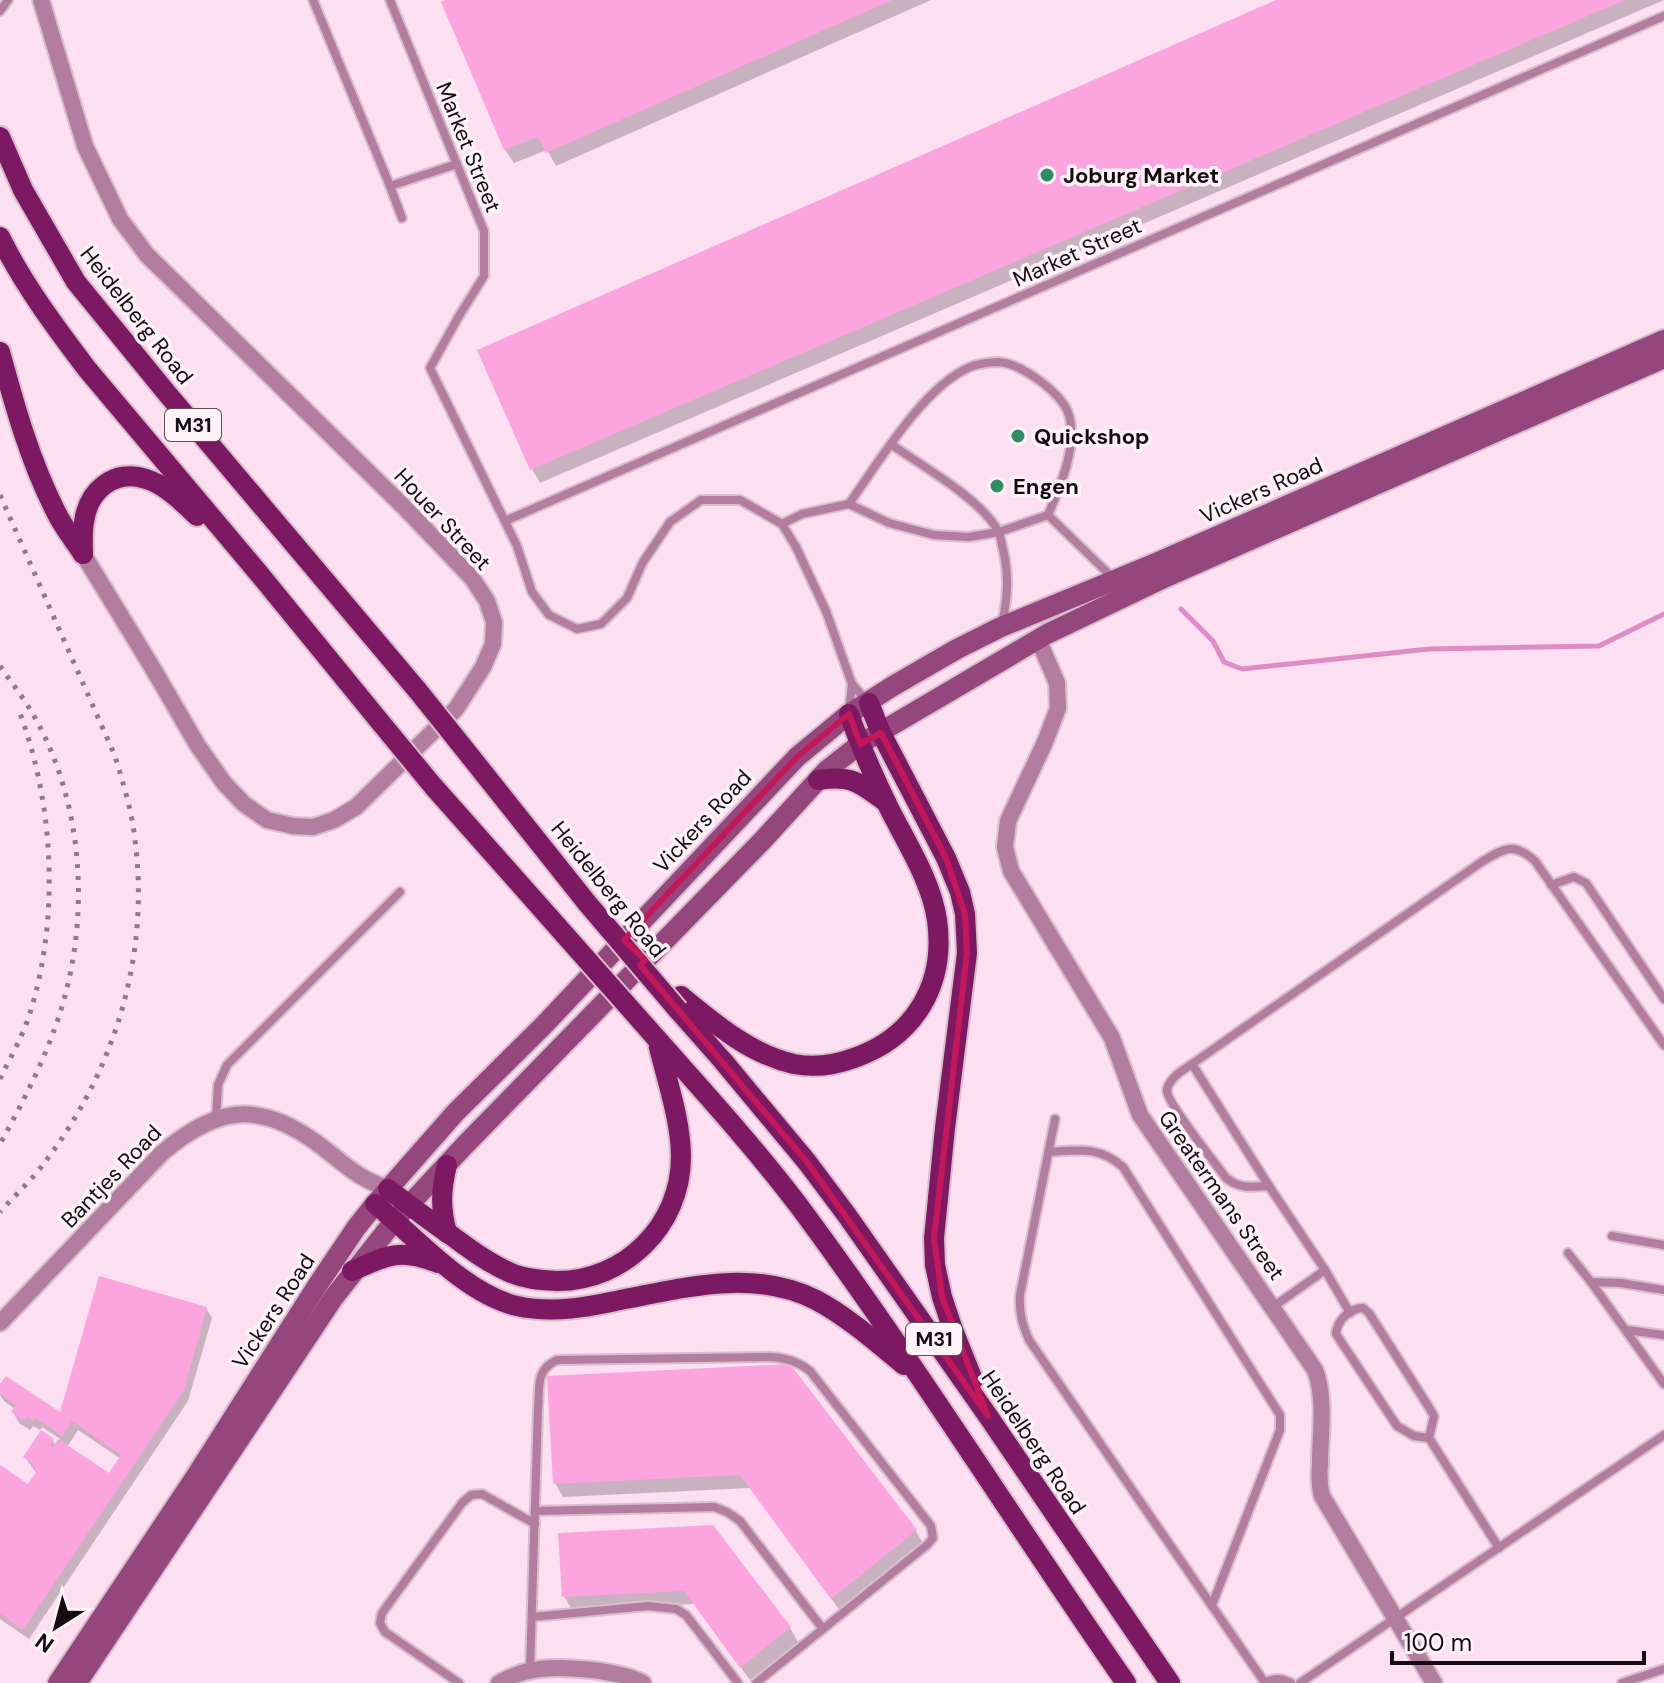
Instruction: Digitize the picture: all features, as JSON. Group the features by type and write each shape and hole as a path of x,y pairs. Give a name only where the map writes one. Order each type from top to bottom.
{"main road":[{"name":"Heidelberg Road","path":"0,137 23,190 76,282 418,691 587,903 679,1003 807,1162 988,1416 1170,1683"},
{"name":"M31","path":"0,237 62,337 87,369 433,786 797,1203 875,1310 1126,1683"},
{"name":"Vickers Road","path":"58,1683 188,1489 317,1286 381,1196 456,1112 544,1025 797,757 849,714 906,678 1001,627 1156,563 1664,340"},
{"path":"0,352 36,467 57,514 83,554"},
{"name":"Vickers Road","path":"77,1683 352,1271 402,1213 544,1062 763,840 827,770 860,744 1038,639 1166,577 1664,358"},
{"path":"83,554 83,523 95,493 106,483 129,476 146,478 176,497 256,570"},
{"path":"869,703 881,733 946,858 960,892 968,931 934,1238 935,1265 953,1330 988,1416"},
{"path":"679,1003 750,1047 795,1064 821,1066 864,1055 889,1041 917,1014 931,985 937,963 938,931 933,903 849,714"},
{"path":"818,780 839,777 854,781 886,802"},
{"path":"402,1213 447,1233 509,1272 528,1278 588,1278 626,1261 640,1250 665,1219 680,1175 676,1116 657,1039"},
{"path":"447,1165 441,1195 447,1233"},
{"path":"381,1196 402,1213 449,1268 490,1297 515,1306 563,1310 686,1287 731,1282 756,1283 814,1299 840,1315 922,1381"},
{"path":"352,1271 394,1255 420,1256 449,1268"}],"street":[{"name":"Houer Street","path":"41,0 85,146 120,219 147,255 405,508 472,578 487,601 494,622 493,644 483,667 456,709 356,807 334,820 313,827 293,826 267,820 244,804 224,783 198,746 83,554"},
{"name":"Greatermans Street","path":"1038,639 1057,683 1058,708 1008,821 1005,847 1011,871 1112,1038 1140,1115 1315,1370 1321,1403 1319,1480 1322,1496 1434,1683"},
{"name":"Bantjes Road","path":"0,1323 162,1153 182,1136 206,1123 246,1113 288,1124 359,1175 381,1196"},
{"path":"499,1683 530,1670 568,1669 601,1672 643,1683"}],"lane":[{"path":"0,11 8,0"},
{"path":"313,0 402,218"},
{"name":"Market Street","path":"390,0 484,231 484,276 430,368 517,546 532,592 549,615 577,629 601,624 627,598 643,562 670,522 701,500 740,500 782,524"},
{"name":"Market Street","path":"505,521 1664,16"},
{"path":"390,186 457,164"},
{"path":"849,504 912,417 938,387 970,367 1000,362 1027,372 1053,392 1068,414 1071,438 1064,478 1048,515 999,532 969,537 934,535 889,523 849,504 802,514 782,524 826,611 852,684 869,703"},
{"path":"892,445 962,494 987,516 999,532 1009,582 1001,627"},
{"path":"1048,515 1114,579"},
{"path":"849,714 852,684"},
{"path":"1269,1186 1245,1188 1226,1178 1167,1095 1174,1077 1508,848 1523,850 1535,861 1664,1045"},
{"path":"1551,885 1574,877 1586,883 1664,999"},
{"path":"216,1120 218,1085 227,1065 400,892"},
{"path":"1192,1064 1350,1313"},
{"path":"1055,1119 1020,1295 1019,1314 1023,1326 1029,1340 1265,1683 1276,1679 1291,1683"},
{"path":"1049,1152 1099,1152 1111,1156 1123,1167 1280,1415 1280,1430 1212,1605"},
{"path":"1612,1236 1664,1245"},
{"path":"1568,1253 1664,1384"},
{"path":"1273,1307 1325,1270"},
{"path":"1591,1282 1664,1290"},
{"path":"1429,1438 1414,1436 1397,1426 1336,1334 1336,1326 1356,1308 1363,1308 1369,1313 1434,1416 1429,1438 1499,1548"},
{"path":"1627,1330 1664,1335"},
{"path":"530,1670 538,1408 542,1370 557,1360 786,1358 810,1371 931,1526 933,1538 756,1683"},
{"path":"1300,1683 1664,1435"},
{"path":"459,1683 385,1632 380,1623 382,1613 471,1495 482,1494 535,1524"},
{"path":"535,1511 714,1507 727,1512 740,1521 823,1629"},
{"path":"532,1617 648,1606 676,1609 686,1615 738,1683"},
{"path":"1622,1683 1664,1669"}],"highlighted area":[{"path":"849,714 860,744 881,733 946,858 965,914 967,953 934,1238 942,1297 988,1416 807,1162 640,965 645,960 624,940 797,757"}],"building":[{"path":"892,0 546,153 538,137 504,150 441,2"},
{"name":"Joburg Market","path":"1276,0 1625,0 530,470 477,350"},
{"path":"99,1276 207,1307 184,1390 23,1630 0,1614 0,1465 28,1484 37,1471 31,1467 34,1464 23,1457 41,1430 54,1439 50,1446 53,1447 58,1439 109,1473 121,1455 72,1421 62,1436 36,1418 33,1421 27,1417 24,1421 11,1412 16,1405 0,1394 0,1384 6,1376 60,1412"},
{"path":"790,1364 917,1530 831,1599 740,1475 553,1484 547,1376"},
{"path":"713,1525 791,1627 740,1668 684,1591 562,1597 558,1533"}],"waterway":[{"path":"1181,609 1213,641 1224,662 1242,669 1429,649 1599,646 1664,614"}],"railway":[{"path":"0,495 115,756 132,818 138,883 132,968 108,1050 70,1126 40,1169 0,1212"},
{"path":"0,666 28,706 59,772 69,807 78,880 78,916 67,988 39,1068 0,1144"},
{"path":"0,1079 30,1013 40,976 49,899 46,820 30,744 18,708"}],"place":[{"name":"Joburg Market","path":"1047,175"},
{"name":"Quickshop","path":"1018,436"},
{"name":"Engen","path":"997,486"}]}
